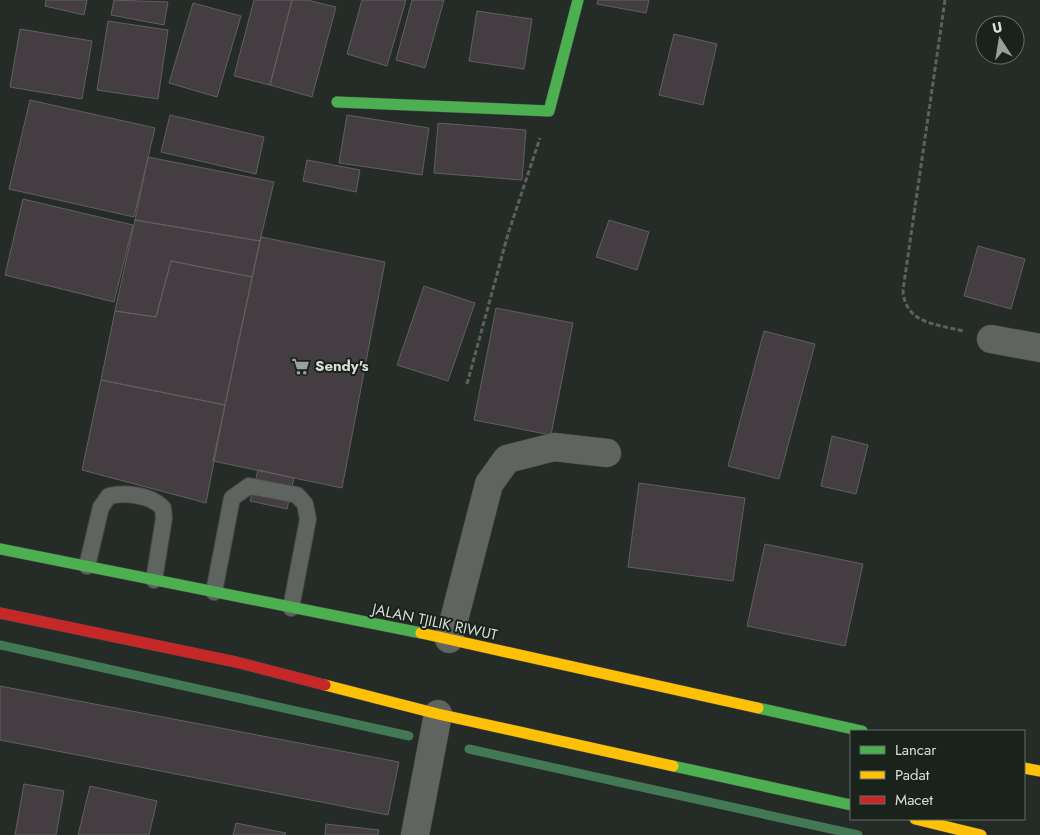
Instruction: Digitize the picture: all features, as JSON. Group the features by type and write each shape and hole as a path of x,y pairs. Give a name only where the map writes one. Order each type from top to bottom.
{"main road":[{"path":"336,102 549,111 578,0"},
{"name":"JALAN TJILIK RIWUT","path":"0,549 449,639 858,730"},
{"path":"0,613 236,662 438,714 850,805"},
{"path":"1025,768 1040,772"},
{"path":"919,820 980,835"}],"street":[{"path":"991,339 1040,348"},
{"path":"449,639 489,484 507,459 554,447 607,453"},
{"path":"415,835 438,714"}],"lane":[{"path":"214,592 232,498 249,486 297,495 306,504 308,519 291,608"},
{"path":"87,566 101,507 109,496 122,493 156,501 164,508 154,580"}],"path":[{"path":"945,0 903,290 904,300 908,309 916,318 991,339"},
{"path":"467,384 508,234 549,111"}],"building":[{"path":"46,0 87,0 84,15 45,6"},
{"path":"114,0 168,2 164,25 111,15"},
{"path":"254,0 292,0 270,85 234,76"},
{"path":"292,0 307,0 336,7 312,97 270,85"},
{"path":"362,0 406,0 387,66 347,54"},
{"path":"412,0 444,0 425,68 396,60"},
{"path":"598,0 649,0 646,13 597,4"},
{"path":"193,3 241,16 217,97 169,83"},
{"path":"477,11 532,19 524,69 469,61"},
{"path":"108,21 168,30 158,99 97,90"},
{"path":"20,29 92,41 82,99 10,87"},
{"path":"674,34 717,44 703,105 659,95"},
{"path":"30,100 155,128 134,217 9,189"},
{"path":"170,115 264,137 256,174 161,152"},
{"path":"347,115 429,128 422,175 339,163"},
{"path":"438,123 526,130 522,180 434,173"},
{"path":"148,157 274,182 260,241 135,220"},
{"path":"307,160 360,170 356,192 303,181"},
{"path":"23,199 133,225 114,302 5,275"},
{"path":"135,220 260,241 252,277 171,261 156,317 115,311"},
{"path":"609,220 649,232 637,270 596,257"},
{"path":"261,237 385,262 342,488 213,461"},
{"path":"978,246 1025,259 1011,309 964,296"},
{"path":"171,261 252,277 225,405 101,380 115,311 156,317"},
{"path":"424,286 475,303 448,381 397,365"},
{"path":"496,308 573,323 551,435 474,420"},
{"path":"764,331 815,344 779,479 728,466"},
{"path":"101,380 225,405 206,503 82,470"},
{"path":"832,436 868,445 856,494 821,486"},
{"path":"258,470 294,478 287,509 250,501"},
{"path":"639,483 745,498 733,581 628,567"},
{"path":"765,544 863,564 845,646 747,626"},
{"path":"0,686 399,762 388,815 0,740"},
{"path":"24,784 64,791 56,835 15,835"},
{"path":"90,786 157,801 149,835 78,835"},
{"path":"236,823 286,833 285,835 233,835"},
{"path":"326,824 379,830 378,835 325,835"}],"waterway":[{"path":"0,645 409,736"},
{"path":"469,749 858,835"}],"traffic: fast":[{"path":"337,102 549,111 578,0"},
{"path":"0,549 421,633"},
{"path":"758,708 857,730"},
{"path":"673,766 850,805"}],"traffic: slow":[{"path":"421,633 758,708"},
{"path":"325,685 438,714 673,766"},
{"path":"1025,768 1040,771"},
{"path":"919,820 981,835"}],"traffic: jam":[{"path":"0,613 236,662 325,685"}],"place":[{"name":"Sendy's","path":"301,366"}]}
